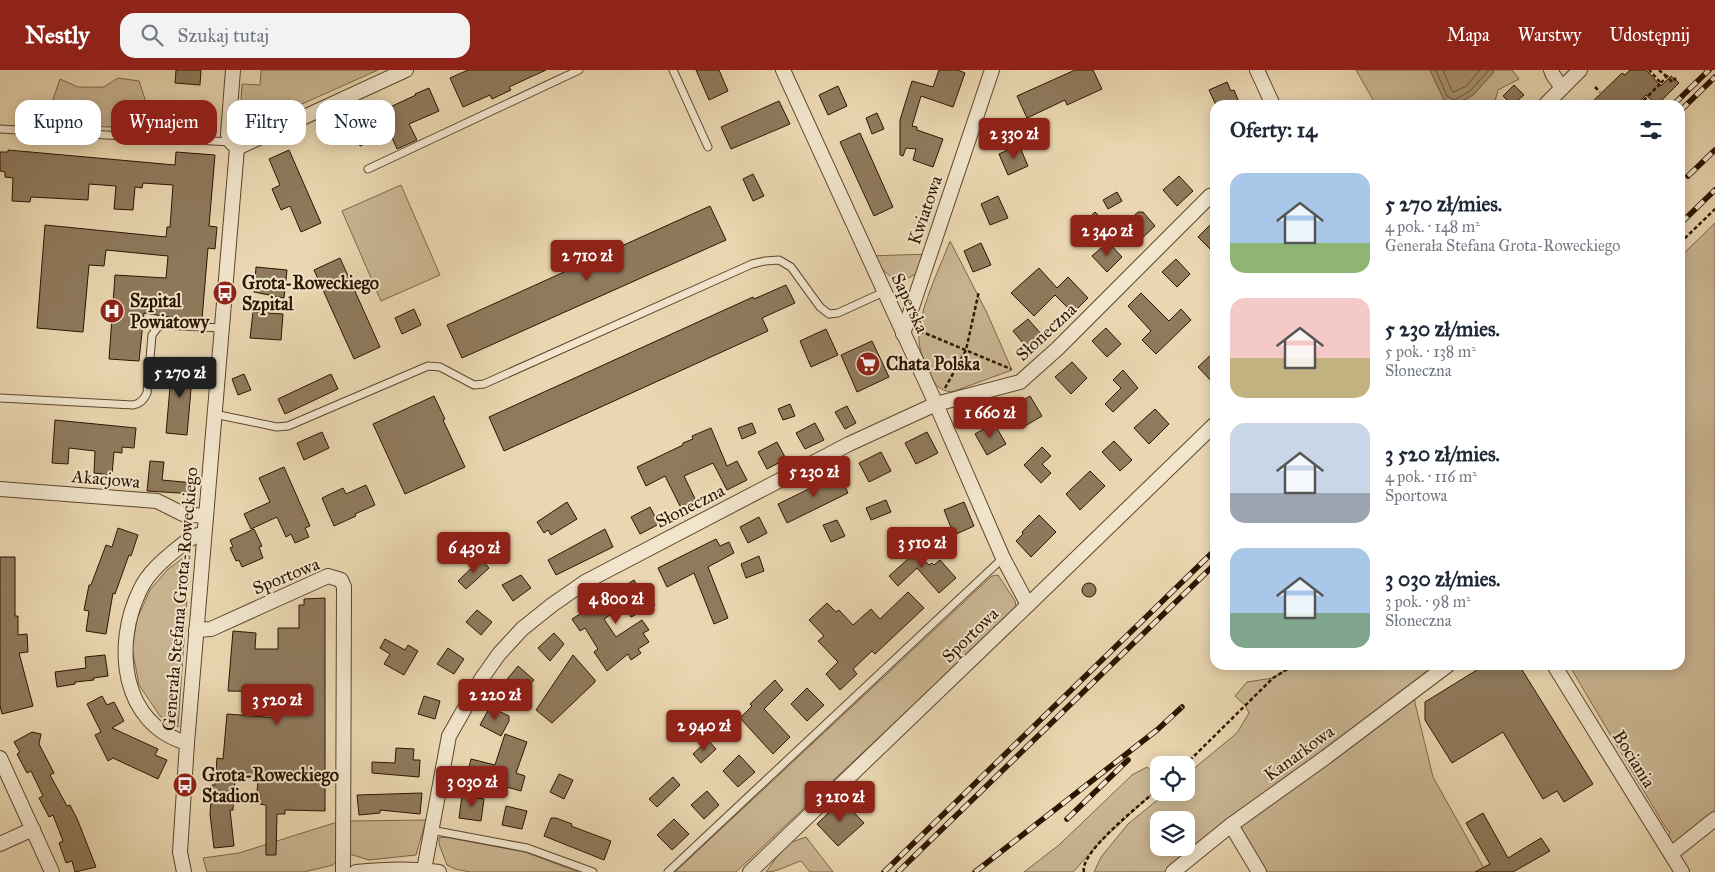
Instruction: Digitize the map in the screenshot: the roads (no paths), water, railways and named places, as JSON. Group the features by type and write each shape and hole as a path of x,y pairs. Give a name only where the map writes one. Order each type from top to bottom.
{"street":[{"name":"Generała Stefana Grota-Roweckiego","path":"231,100 233,70"},
{"path":"306,114 406,70"},
{"name":"Saperska","path":"783,70 936,404 1003,558 1028,606"},
{"name":"Kwiatowa","path":"903,334 992,70"},
{"path":"1258,70 1271,100"},
{"path":"1551,70 1562,88"},
{"path":"1550,100 1580,70"},
{"name":"Generała Stefana Grota-Roweckiego","path":"184,872 180,852 187,743 222,328 234,145"},
{"name":"Słoneczna","path":"424,870 449,736 482,678 499,654 522,629 552,605 589,580 849,444 936,404 1020,382 1057,349 1210,196"},
{"name":"Sportowa","path":"750,872 1210,429"},
{"name":"Akacjowa","path":"0,489 157,501 183,514 205,516"},
{"path":"187,743 174,740 161,732 139,706 127,680 124,653 132,609 146,579 165,558 185,541 204,533"},
{"name":"Sportowa","path":"196,630 211,629 328,576 342,580 344,588 343,872"},
{"name":"Kanarkowa","path":"1173,872 1231,825 1326,757 1441,670"},
{"name":"Bociania","path":"1557,670 1682,872"},
{"path":"1,763 52,872"},
{"path":"1671,854 1715,818"},
{"path":"1231,825 1259,872"},
{"path":"0,844 33,829"},
{"path":"356,872 381,870 439,872"}],"lane":[{"path":"368,169 579,70"},
{"path":"673,70 708,147"},
{"path":"0,129 227,145"},
{"path":"214,414 277,427 288,426 428,366 440,367 474,385 484,384 752,264 765,260 779,260 790,266 820,307 829,314 838,313 884,292"},
{"path":"0,398 138,404 145,398 147,393 152,335 158,327 168,325 222,328"},
{"path":"668,872 1003,558"},
{"path":"431,830 527,848 593,872"}],"water":[{"path":"1430,70 1492,70 1494,72 1473,95 1464,100 1444,100"}],"railway":[{"path":"1678,100 1709,70"},
{"path":"1685,106 1715,77"},
{"path":"1688,176 1715,150"},
{"path":"1685,219 1715,190"},
{"path":"884,872 1210,555"},
{"path":"898,872 1210,569"},
{"path":"975,872 1157,730 1182,707"},
{"path":"1067,819 1128,760"}],"place":[{"name":"Grota-Roweckiego Szpital","path":"225,293"},
{"name":"Szpital Powiatowy","path":"112,311"},
{"name":"Chata Polska","path":"868,364"},
{"name":"Grota-Roweckiego Stadion","path":"185,785"}]}
